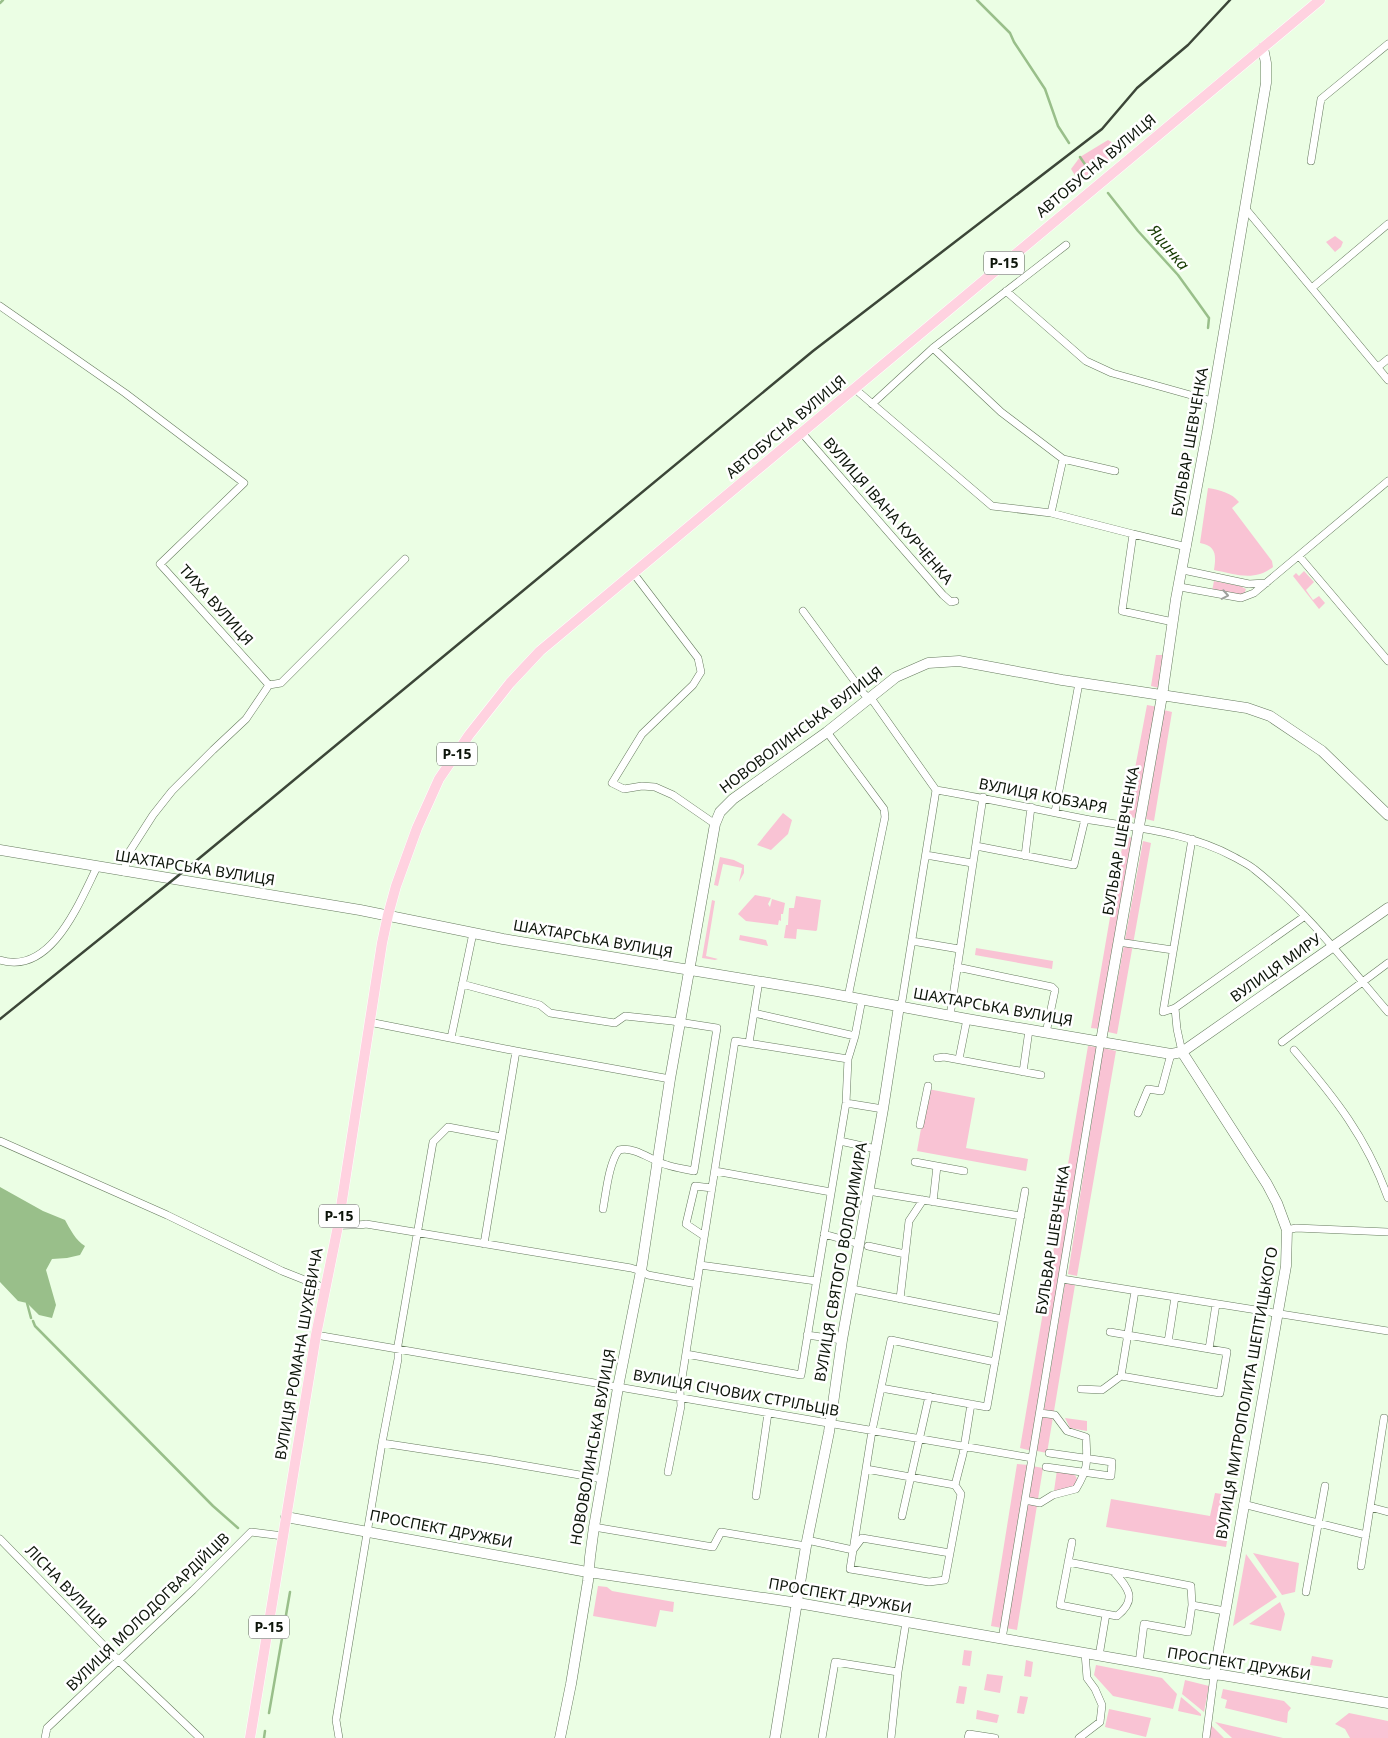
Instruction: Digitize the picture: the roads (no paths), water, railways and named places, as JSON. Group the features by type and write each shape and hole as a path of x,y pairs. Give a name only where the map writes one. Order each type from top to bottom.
{"main road":[{"name":"АВТОБУСНА ВУЛИЦЯ","path":"388,915 396,886 417,828 439,779 469,735 510,683 540,651 1320,0"},
{"name":"ВУЛИЦЯ РОМАНА ШУХЕВИЧА","path":"250,1738 316,1336 338,1226 388,915"}],"street":[{"path":"1311,161 1320,99 1388,44"},
{"name":"БУЛЬВАР ШЕВЧЕНКА","path":"1002,1639 1100,1041 1162,696 1183,570 1184,546 1212,401 1266,83 1264,48"},
{"path":"1245,208 1313,287 1388,380"},
{"path":"1313,287 1387,228"},
{"path":"872,404 933,348 1066,245"},
{"path":"1006,291 1086,360 1112,373 1212,401"},
{"name":"ТИХА ВУЛИЦЯ","path":"0,306 125,394 244,483 160,564 269,686"},
{"path":"933,348 1002,412 1063,459 1115,471"},
{"path":"1378,367 1388,359"},
{"path":"855,389 992,506 1051,513 1184,546"},
{"name":"ВУЛИЦЯ ІВАНА КУРЧЕНКА","path":"802,433 942,595 950,602 955,601"},
{"path":"1051,513 1063,459"},
{"path":"1180,588 1241,598 1254,593 1388,481"},
{"path":"1133,534 1122,611 1173,622"},
{"path":"1299,556 1388,661"},
{"path":"124,872 128,854 172,791 246,719 269,686 281,683 405,559"},
{"path":"1183,570 1249,584 1266,583"},
{"path":"634,574 698,658 701,672 693,685 642,734 612,783 624,789 642,786 655,787 673,795 715,824"},
{"path":"803,611 872,701 936,790"},
{"name":"НОВОВОЛИНСЬКА ВУЛИЦЯ","path":"560,1738 571,1684 589,1572 594,1527 641,1271 688,971 715,824 720,812 733,799 827,732 896,677 928,663 959,661 1079,683 1247,708 1270,716 1322,751 1388,815"},
{"path":"1055,812 1079,683"},
{"path":"827,732 884,809 885,817 848,997"},
{"name":"ВУЛИЦЯ КОБЗАРЯ","path":"936,790 1085,819 1138,827 1192,840 1222,851 1253,868 1305,916 1388,1012"},
{"name":"ВУЛИЦЯ СВЯТОГО ВОЛОДИМИРА","path":"775,1738 807,1543 820,1480 842,1340 863,1245 868,1191 899,1006 912,941 936,790"},
{"path":"950,1016 983,798"},
{"path":"1025,856 1030,807"},
{"path":"976,846 1074,865 1085,819"},
{"path":"1192,840 1163,1012 1175,1008 1305,916"},
{"name":"ШАХТАРСЬКА ВУЛИЦЯ","path":"0,850 388,915 492,938 862,999 1046,1033 1170,1054 1182,1052"},
{"path":"926,855 972,863"},
{"path":"0,960 8,962 27,961 51,946 71,919 97,867"},
{"name":"ВУЛИЦЯ МИРУ","path":"1182,1052 1388,908"},
{"path":"451,1038 473,933"},
{"path":"912,941 959,949"},
{"path":"1118,942 1173,950"},
{"path":"1282,1042 1388,963"},
{"path":"957,967 1052,987 1055,990 1046,1033"},
{"path":"749,1043 759,982"},
{"path":"462,984 540,1005 550,1013 615,1022 625,1016 717,1028 694,1171 658,1162 650,1157 626,1149 619,1150 612,1167 603,1209"},
{"path":"686,1354 801,1375 846,1103 848,1059 855,1036 862,999"},
{"path":"1175,1008 1182,1052"},
{"path":"754,1013 855,1036"},
{"path":"959,1059 967,1019"},
{"path":"370,1022 516,1051 670,1078"},
{"path":"1023,1072 1029,1030"},
{"path":"668,1472 735,1041 848,1059"},
{"path":"1294,1050 1334,1096 1366,1146 1381,1177 1388,1198"},
{"path":"484,1244 516,1051"},
{"name":"ВУЛИЦЯ МИТРОПОЛИТА ШЕПТИЦЬКОГО","path":"1182,1052 1267,1184 1281,1211 1287,1230 1287,1259 1214,1676"},
{"path":"1138,1113 1148,1089 1161,1091 1170,1054"},
{"path":"937,1058 959,1059 1040,1075"},
{"path":"920,1125 928,1086"},
{"path":"846,1103 883,1110"},
{"path":"339,1738 336,1720 433,1142 448,1127 501,1138"},
{"path":"0,1141 167,1215 282,1271 325,1288"},
{"path":"840,1141 876,1149"},
{"path":"915,1162 964,1171"},
{"path":"933,1202 937,1166"},
{"path":"715,1171 831,1192"},
{"path":"704,1236 686,1224 695,1186 712,1188"},
{"path":"868,1191 1021,1216"},
{"path":"881,1388 987,1407 1025,1191"},
{"path":"900,1299 909,1221 923,1200"},
{"path":"338,1226 344,1224 354,1226 366,1224 641,1271 648,1275 697,1284"},
{"path":"1287,1230 1296,1228 1388,1232"},
{"path":"824,1234 906,1254"},
{"path":"700,1264 816,1281"},
{"path":"1062,1279 1388,1331"},
{"path":"852,1289 1002,1319"},
{"path":"1081,1389 1102,1390 1121,1376 1134,1291"},
{"path":"1168,1342 1175,1297"},
{"path":"1209,1349 1216,1304"},
{"path":"1110,1332 1227,1352 1220,1393 1121,1376"},
{"path":"807,1335 842,1340"},
{"name":"ВУЛИЦЯ СІЧОВИХ СТРІЛЬЦІВ","path":"316,1336 1032,1458"},
{"path":"866,1469 955,1485 961,1494 945,1580 929,1582 850,1569 872,1431 891,1340 995,1362"},
{"path":"902,1516 918,1438 929,1396"},
{"path":"955,1485 971,1404"},
{"path":"756,1496 768,1413"},
{"path":"1025,1500 1040,1503 1053,1496 1076,1489 1086,1472 1086,1437 1067,1431 1055,1415 1040,1413"},
{"path":"1361,1566 1384,1418"},
{"path":"382,1443 603,1479"},
{"path":"1046,1467 1111,1476 1112,1462 1049,1453"},
{"path":"1306,1592 1325,1486"},
{"path":"1243,1504 1366,1535"},
{"path":"1370,1507 1388,1512"},
{"name":"ПРОСПЕКТ ДРУЖБИ","path":"286,1517 367,1530 589,1572 798,1603 1214,1676 1222,1675 1388,1703"},
{"path":"594,1527 602,1530 713,1547 721,1532 853,1550"},
{"name":"ВУЛИЦЯ МОЛОДОГВАРДІЙЦІВ","path":"45,1738 47,1728 251,1532 283,1536"},
{"path":"853,1550 862,1538 950,1553"},
{"name":"ЛІСНА ВУЛИЦЯ","path":"0,1539 118,1660 200,1738"},
{"path":"1072,1542 1060,1605 1117,1616 1125,1610 1130,1597 1128,1588 1112,1570"},
{"path":"1068,1562 1191,1586 1192,1605 1188,1632 1144,1624 1139,1662"},
{"path":"1192,1605 1225,1611"},
{"path":"1099,1656 1106,1614"},
{"path":"891,1738 898,1672 906,1622"},
{"path":"1079,1738 1100,1722 1102,1705 1095,1689 1087,1678 1085,1653"},
{"path":"822,1738 835,1662 898,1672"},
{"path":"1206,1738 1214,1676"},
{"path":"969,1736 995,1738"}],"waterway":[{"path":"0,3 3,0"},
{"name":"Яцинка","path":"977,0 1010,33 1045,89 1058,126 1069,143"},
{"name":"Яцинка","path":"1080,157 1094,175"},
{"name":"Яцинка","path":"1108,193 1138,231 1178,275 1209,318 1208,328"},
{"path":"27,1303 31,1318"},
{"path":"33,1321 35,1326 213,1506 238,1528"},
{"path":"269,1713 290,1592"},
{"path":"264,1738 265,1731"}],"railway":[{"path":"0,1019 179,875 813,351 1102,129 1137,88 1188,45 1230,0"}]}
